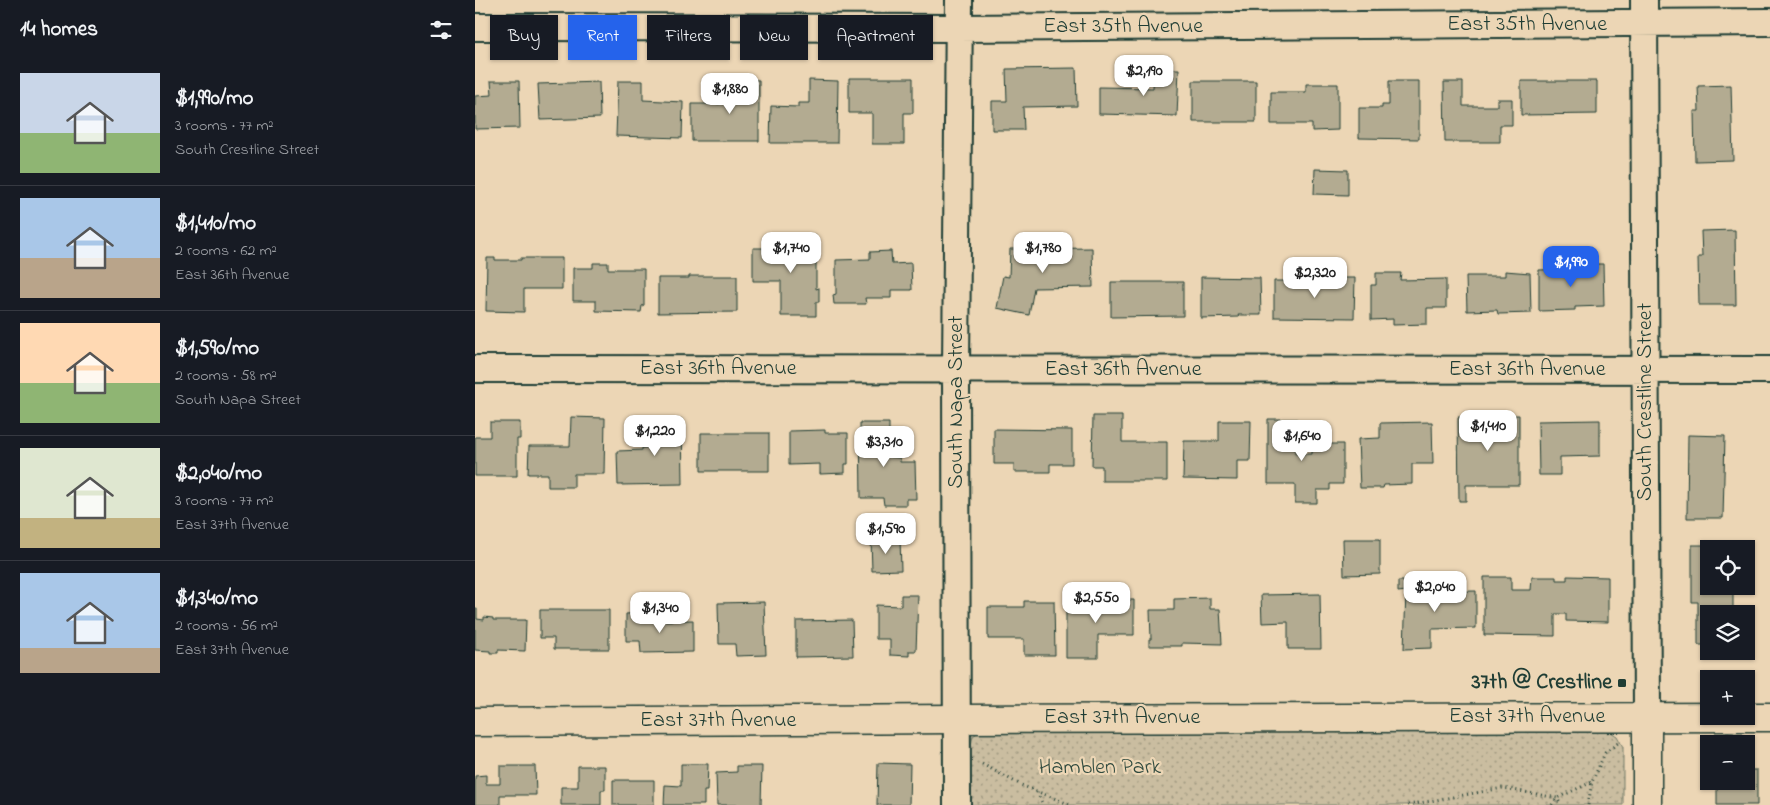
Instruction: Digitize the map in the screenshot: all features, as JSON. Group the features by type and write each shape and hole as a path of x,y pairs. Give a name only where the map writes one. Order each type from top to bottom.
{"street":[{"name":"South Napa Street","path":"957,805 959,0"},
{"name":"East 35th Avenue","path":"475,27 959,28 1644,12 1770,22"},
{"name":"South Crestline Street","path":"1644,12 1647,805"},
{"name":"East 36th Avenue","path":"475,369 1770,370"},
{"name":"East 37th Avenue","path":"475,722 1770,717"}],"path":[{"path":"1588,805 1592,782 1605,753 1618,743"},
{"path":"975,760 1037,792 1071,805"},
{"path":"1552,805 1557,798 1592,782"},
{"path":"1408,805 1503,788 1557,798 1561,805"},
{"path":"1037,792 1043,805"}],"green space":[{"name":"Hamblen Park","path":"1606,729 1617,736 1623,747 1623,805 970,805 970,750 973,736 979,732"}],"building":[{"path":"1076,68 1077,106 1023,107 1024,130 992,130 992,101 1007,101 1006,69"},
{"path":"1154,69 1179,69 1177,116 1099,114 1099,87 1153,88"},
{"path":"849,78 913,78 913,113 904,113 904,144 872,144 872,113 849,113"},
{"path":"730,79 759,80 759,141 692,141 692,104 720,104 720,100 730,100"},
{"path":"809,80 838,81 837,143 770,143 771,106 798,107 798,103 809,103"},
{"path":"491,81 519,81 520,128 475,129 475,96 492,95"},
{"path":"618,81 643,81 643,100 683,102 682,138 616,136"},
{"path":"1193,81 1256,81 1256,122 1193,122"},
{"path":"1389,81 1419,81 1419,139 1359,138 1359,108 1382,108 1382,105 1389,105"},
{"path":"1521,81 1597,81 1597,114 1521,115"},
{"path":"599,82 600,118 540,120 538,84"},
{"path":"1444,82 1463,82 1463,106 1497,106 1497,99 1512,99 1512,125 1500,125 1500,142 1445,142"},
{"path":"1306,84 1338,84 1338,130 1312,131 1312,124 1271,124 1271,92 1306,92"},
{"path":"1731,85 1733,160 1695,161 1694,111 1699,111 1698,86"},
{"path":"1315,169 1348,170 1348,195 1314,194"},
{"path":"1735,230 1736,305 1699,305 1698,257 1702,257 1701,231"},
{"path":"789,235 816,235 816,289 819,288 819,302 816,302 816,316 781,316 781,281 753,281 753,248 789,248"},
{"path":"1092,248 1093,287 1034,288 1029,315 997,308 1003,276 1009,277 1010,249"},
{"path":"891,251 892,264 911,263 912,290 891,290 891,298 865,298 866,304 834,304 833,295 836,294 836,260 870,259 870,252"},
{"path":"487,258 495,258 495,260 521,260 521,258 562,258 562,289 524,289 524,312 486,311"},
{"path":"593,263 608,263 608,269 644,269 644,305 641,312 596,311 596,301 573,301 573,268 593,268"},
{"path":"1578,264 1603,264 1604,306 1575,307 1575,310 1539,311 1539,270 1578,269"},
{"path":"1505,271 1530,273 1531,313 1498,314 1497,310 1467,311 1466,276 1505,276"},
{"path":"1376,273 1401,273 1400,280 1446,279 1446,308 1427,308 1427,324 1393,325 1393,319 1371,320 1371,285 1376,285"},
{"path":"689,276 737,276 737,312 658,313 658,278 689,278"},
{"path":"1201,277 1260,278 1261,315 1201,318"},
{"path":"1327,278 1355,278 1354,318 1274,317 1274,281 1327,281"},
{"path":"1111,282 1183,282 1183,316 1111,317"},
{"path":"1519,415 1519,485 1466,485 1466,501 1459,501 1458,417 1482,417 1482,445 1485,445 1485,416"},
{"path":"1093,416 1122,416 1122,442 1167,442 1167,481 1102,481 1102,466 1092,466"},
{"path":"571,417 605,418 604,474 574,474 574,487 548,487 548,474 528,474 529,446 570,446"},
{"path":"649,419 682,419 683,484 618,485 617,451 642,450 642,448 649,447"},
{"path":"1268,419 1297,419 1297,449 1295,449 1295,454 1312,454 1312,444 1343,444 1343,484 1330,484 1330,490 1317,490 1317,503 1295,503 1295,484 1268,484"},
{"path":"1600,420 1600,456 1560,457 1560,475 1539,475 1538,421"},
{"path":"1219,421 1251,421 1250,461 1237,461 1237,480 1183,479 1184,441 1219,441"},
{"path":"490,422 520,422 520,439 517,439 517,476 475,476 475,437 490,437"},
{"path":"1432,422 1433,464 1412,464 1412,484 1384,485 1383,488 1360,488 1358,439 1380,438 1380,423"},
{"path":"860,423 889,423 891,457 900,458 900,462 915,462 916,499 906,499 906,505 884,505 883,498 861,498"},
{"path":"994,429 1072,430 1072,464 1050,464 1050,472 1014,472 1014,464 994,464"},
{"path":"825,430 825,433 848,433 848,464 845,464 845,473 820,474 820,464 789,465 789,431"},
{"path":"701,433 769,433 769,471 701,471"},
{"path":"1688,435 1725,436 1723,518 1687,518"},
{"path":"900,538 901,570 872,571 871,539"},
{"path":"1343,539 1380,539 1380,574 1344,575"},
{"path":"1692,545 1700,545 1700,595 1733,595 1733,605 1700,605 1700,645 1698,645 1698,602 1692,602"},
{"path":"1567,576 1608,577 1608,622 1566,621 1566,614 1555,614 1555,636 1484,635 1484,577 1511,577 1511,590 1531,590 1532,577 1556,577 1556,580 1567,580"},
{"path":"1398,581 1417,581 1417,592 1476,591 1476,628 1432,629 1432,648 1404,649 1406,591 1398,592"},
{"path":"1111,594 1121,594 1121,600 1134,600 1134,635 1098,635 1098,658 1066,658 1066,601 1102,601 1102,598 1111,598"},
{"path":"1320,594 1321,649 1288,649 1288,622 1262,623 1261,595"},
{"path":"901,595 918,595 916,651 909,651 909,656 890,655 890,639 876,639 876,605 901,606"},
{"path":"1210,598 1210,609 1220,609 1222,644 1182,643 1182,646 1149,646 1149,639 1151,639 1150,610 1174,610 1174,599"},
{"path":"1024,601 1054,601 1055,655 1024,655 1024,639 988,639 988,607 1024,607"},
{"path":"764,602 766,655 736,656 735,644 719,644 718,603"},
{"path":"475,609 477,609 477,619 484,620 484,617 493,618 493,620 526,620 525,651 498,650 498,653 490,653 490,651 475,650"},
{"path":"540,610 609,610 609,649 554,649 554,638 540,638"},
{"path":"644,613 644,618 657,618 657,621 693,620 693,652 641,653 640,641 626,641 626,614"},
{"path":"852,620 853,656 796,657 796,621"},
{"path":"878,763 910,764 909,805 877,805"},
{"path":"681,764 708,764 707,791 704,791 704,805 664,805 665,785 681,786"},
{"path":"500,766 535,766 536,795 500,795 500,805 475,805 475,776 486,775 486,784 500,784"},
{"path":"578,766 605,766 605,790 601,790 601,805 561,805 561,787 578,787"},
{"path":"737,766 762,766 761,805 717,805 716,773 737,772"},
{"path":"1755,770 1757,770 1757,805 1717,805 1717,790 1755,790"},
{"path":"613,780 654,780 654,805 613,805"}],"place":[{"name":"37th @ Crestline","path":"1622,683"}]}
